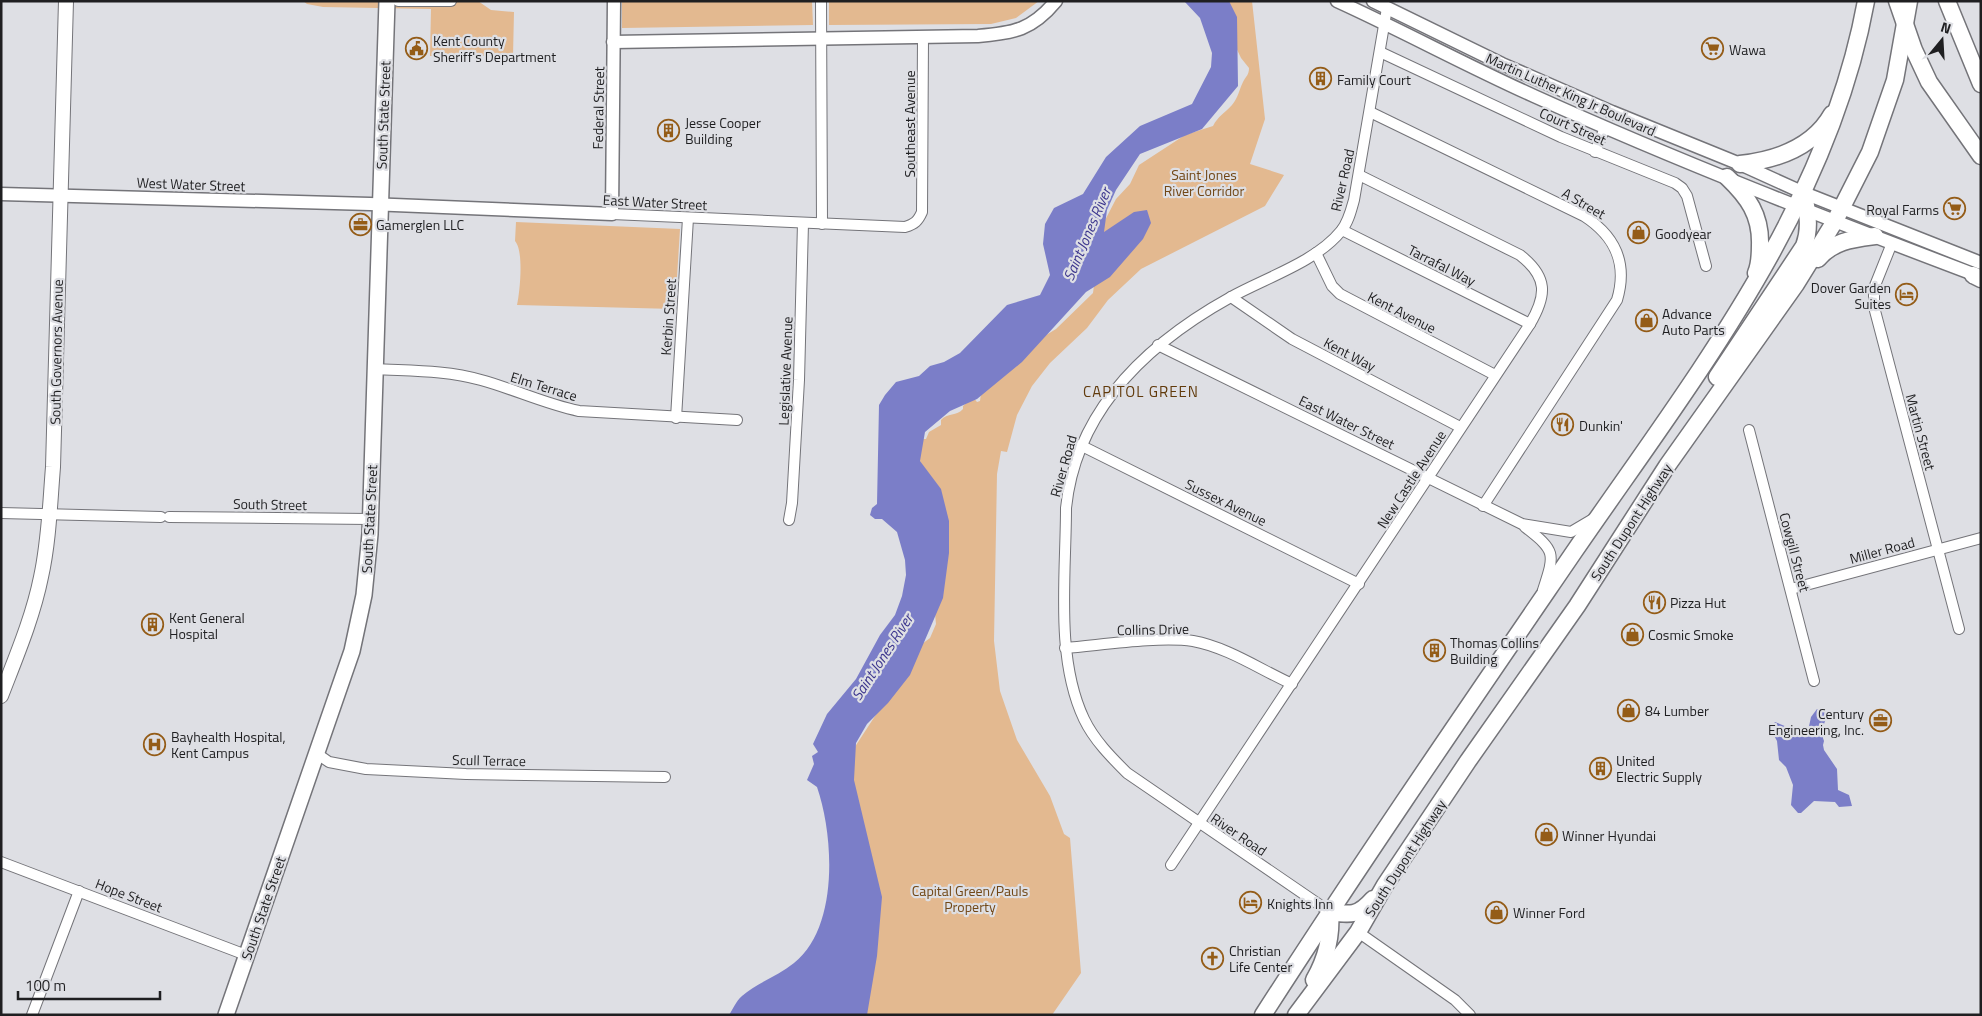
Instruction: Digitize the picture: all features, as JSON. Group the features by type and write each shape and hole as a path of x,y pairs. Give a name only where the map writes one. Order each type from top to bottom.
{"highway":[{"name":"South Dupont Highway","path":"1263,1015 1315,934 1749,293 1803,203 1845,90 1866,1"},
{"path":"1897,1 1914,50 1929,82 1981,156"},
{"name":"South Dupont Highway","path":"1295,1015 1358,932 1385,885 1468,761 1577,606 1667,466 1785,300 1838,215 1872,145 1895,80 1906,27 1909,1"},
{"path":"1948,1 1981,84"},
{"path":"1740,164 1764,161 1785,154 1802,145 1829,118 1845,90"},
{"path":"1727,177 1750,201 1761,233 1758,268 1749,293"},
{"path":"1667,466 1716,378 1804,246 1809,234 1803,203"},
{"path":"1785,300 1820,256 1833,245 1850,239 1875,236"},
{"path":"1348,885 1348,914 1358,932"},
{"path":"1295,1015 1316,976 1328,946 1332,929 1330,912 1348,914 1362,911 1385,885"},
{"path":"1315,934 1339,927 1358,932"}],"main road":[{"name":"South Governors Avenue","path":"1,696 32,613 42,576 50,514 53,467 59,196 66,1"},
{"name":"South State Street","path":"226,1015 357,632 366,577 370,519 387,1"}],"street":[{"path":"398,1 451,1"},
{"name":"Federal Street","path":"612,214 614,1"},
{"path":"821,1 822,224"},
{"path":"613,42 923,37 1012,33 1028,26 1044,15 1056,1"},
{"name":"Martin Luther King Jr Boulevard","path":"1336,1 1531,95 1605,128 1727,177 1803,203"},
{"name":"Martin Luther King Jr Boulevard","path":"1373,1 1502,64 1612,112 1740,164 1803,203"},
{"name":"River Road","path":"1330,912 1127,773 1106,752 1085,721 1069,674 1066,648 1067,492 1080,445 1092,422 1107,400 1158,345 1231,297 1316,253 1342,230 1354,200 1380,52 1383,23 1388,8"},
{"name":"Southeast Avenue","path":"922,212 923,37"},
{"name":"Court Street","path":"1380,52 1595,152 1675,182 1687,196 1706,266"},
{"name":"A Street","path":"1370,112 1584,216 1604,230 1613,244 1622,278 1617,300 1483,506"},
{"path":"1595,152 1605,128"},
{"name":"New Castle Avenue","path":"1171,865 1359,584 1539,308 1542,288 1537,271 1530,262 1520,255 1359,175"},
{"name":"West Water Street","path":"1,194 380,204"},
{"path":"1803,203 1838,215 1979,273"},
{"path":"1803,203 1838,215 1875,236 1892,243 1979,273"},
{"name":"East Water Street","path":"380,204 905,226 919,220 922,212"},
{"name":"Kerbin Street","path":"676,418 688,218"},
{"name":"Legislative Avenue","path":"789,520 792,503 800,380 803,223"},
{"name":"Tarrafal Way","path":"1342,230 1530,324"},
{"name":"Martin Street","path":"1892,243 1874,288 1874,307 1959,629"},
{"name":"Kent Avenue","path":"1316,253 1332,286 1340,294 1495,375"},
{"name":"Kent Way","path":"1231,297 1292,339 1460,427"},
{"name":"East Water Street","path":"1158,345 1522,524 1544,541 1551,552 1552,562 1538,604"},
{"name":"Elm Terrace","path":"374,369 456,374 481,380 556,406 579,411 737,420"},
{"name":"Cowgill Street","path":"1749,430 1814,682"},
{"name":"Sussex Avenue","path":"1080,445 1359,584"},
{"name":"South Street","path":"1,513 370,519"},
{"name":"East Water Street","path":"1522,524 1571,532 1598,516"},
{"name":"Miller Road","path":"1791,589 1981,538"},
{"name":"Collins Drive","path":"1066,648 1162,640 1193,641 1223,651 1292,684"},
{"name":"Scull Terrace","path":"316,753 329,762 366,769 466,774 665,777"},
{"name":"Hope Street","path":"1,862 246,955"},
{"path":"32,1015 79,891"},
{"path":"1358,932 1455,1000 1470,1015"}],"green space":[{"path":"303,1 478,1 491,10 514,12 513,56 430,56 431,9 323,7 307,4"},
{"path":"622,1 812,1 813,25 622,28"},
{"path":"829,1 1039,1 1016,18 991,24 829,25"},
{"name":"Capital Green/Pauls Property","path":"1214,1 1252,1 1265,119 1250,164 1284,175 1265,206 1141,269 1108,300 1087,328 1050,363 1032,386 1017,415 1007,452 1001,451 997,474 994,641 1000,691 1017,740 1050,796 1064,834 1070,838 1081,973 1052,1015 863,1015 847,759 922,644 930,638 936,624 918,439 926,439 929,432 941,425 943,418 961,411 963,406 973,397 977,402 980,401 982,386 988,389 1009,372 1015,354 1056,329 1093,293 1102,226 1116,199 1130,184 1139,165 1185,135 1213,126 1234,102 1248,74 1249,68 1241,58"},
{"path":"516,222 680,229 675,309 517,305 520,253 515,241"}],"water":[{"name":"Saint Jones River","path":"1184,1 1229,1 1237,17 1238,86 1202,129 1140,154 1116,190 1107,210 1104,232 1134,212 1147,210 1151,223 1143,239 1110,277 1086,292 1022,362 977,399 950,411 925,432 920,461 941,489 949,521 949,553 943,598 910,675 888,703 867,724 856,743 854,780 882,897 877,956 867,1015 729,1015 742,996 794,963 809,947 819,928 826,905 829,855 823,807 817,787 807,780 814,764 812,756 818,752 813,744 827,714 856,679 880,635 895,615 902,596 906,575 905,560 897,532 882,519 875,519 870,515 872,508 877,504 879,405 896,382 919,376 930,366 944,362 960,353 1007,305 1040,295 1050,275 1043,244 1045,224 1054,208 1083,194 1106,157 1140,126 1192,104 1211,67 1212,53 1200,18"},
{"path":"1817,709 1826,711 1827,716 1821,732 1824,750 1837,769 1838,790 1849,795 1852,806 1839,807 1835,802 1814,801 1801,813 1798,813 1791,805 1793,785 1786,767 1779,760 1777,741 1770,728 1775,722 1792,729 1808,731 1811,717"}],"place":[{"name":"Kent County Sheriff's Department","path":"417,48"},
{"name":"Wawa","path":"1713,49"},
{"name":"Family Court","path":"1321,79"},
{"name":"Jesse Cooper Building","path":"669,130"},
{"name":"Royal Farms","path":"1955,209"},
{"name":"Gamerglen LLC","path":"360,224"},
{"name":"Goodyear","path":"1639,233"},
{"name":"Dover Garden Suites","path":"1907,295"},
{"name":"Advance Auto Parts","path":"1646,321"},
{"name":"Dunkin'","path":"1563,425"},
{"name":"Pizza Hut","path":"1654,602"},
{"name":"Kent General Hospital","path":"153,625"},
{"name":"Cosmic Smoke","path":"1632,634"},
{"name":"Thomas Collins Building","path":"1434,650"},
{"name":"84 Lumber","path":"1629,710"},
{"name":"Century Engineering, Inc.","path":"1880,721"},
{"name":"Bayhealth Hospital, Kent Campus","path":"155,744"},
{"name":"United Electric Supply","path":"1600,768"},
{"name":"Winner Hyundai","path":"1546,835"},
{"name":"Knights Inn","path":"1251,903"},
{"name":"Winner Ford","path":"1497,912"},
{"name":"Christian Life Center","path":"1213,958"}],"district":[{"name":"CAPITOL GREEN","path":"1141,391"}],"park label":[{"name":"Saint Jones River Corridor","path":"1204,182"}]}
